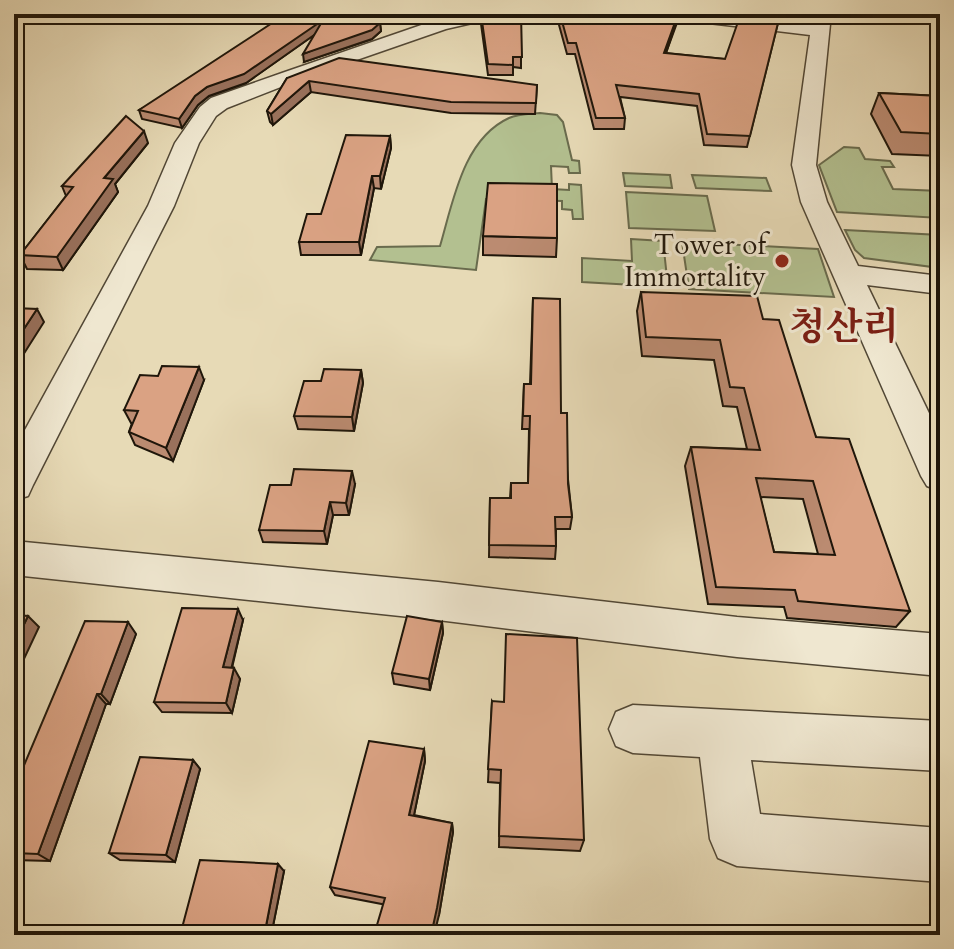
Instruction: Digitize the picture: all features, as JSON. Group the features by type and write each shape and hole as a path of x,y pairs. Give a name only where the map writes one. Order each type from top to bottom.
{"street":[{"path":"14,485 161,206 187,143 208,112 219,103 289,77 440,25 487,14"},
{"path":"683,14 821,22 804,165 814,202 940,476"},
{"path":"848,274 940,285"},
{"path":"14,558 438,601 737,637 940,655"},
{"path":"633,729 940,746"},
{"path":"722,735 737,839 940,855"}],"green space":[{"path":"540,113 557,115 563,122 572,160 579,161 580,173 569,173 568,167 551,166 552,189 569,190 569,184 581,185 583,219 573,219 572,210 562,209 562,201 486,199 476,270 370,260 377,247 440,246 462,173 481,141 493,128 509,118"},
{"path":"844,147 859,148 865,159 890,161 894,167 882,167 893,189 940,191 940,218 837,212 819,165"},
{"path":"623,173 670,175 672,188 625,186"},
{"path":"692,175 766,178 771,191 696,188"},
{"path":"626,192 707,196 715,231 629,228"},
{"path":"845,230 940,235 940,268 864,258 855,250"},
{"path":"631,239 663,241 668,287 582,282 582,258 632,261"},
{"path":"682,242 818,249 834,297 689,289"}],"building":[{"path":"286,14 327,14 380,23 372,30 303,54 323,20 244,74 207,87 195,96 179,119 139,110"},
{"path":"481,14 521,14 522,57 513,57 513,65 488,64"},
{"path":"560,14 678,14 664,53 725,59 739,19 778,23 750,136 707,134 699,94 616,85 625,118 596,118 576,43 568,43"},
{"path":"339,58 537,85 536,103 451,102 309,81 271,114 267,111 287,78"},
{"path":"879,93 940,96 940,134 901,132"},
{"path":"126,116 144,131 104,178 113,179 57,257 20,255 73,187 62,186"},
{"path":"346,135 390,136 380,176 372,176 359,242 299,242 307,214 321,214"},
{"path":"488,183 557,184 557,238 483,236"},
{"path":"641,292 757,296 763,319 779,320 816,437 849,439 910,611 798,601 795,590 716,587 691,447 760,450 744,388 730,387 720,340 646,337","holes":["756,478 813,481 835,555 774,552"]},
{"path":"533,298 560,299 561,413 567,413 568,484 572,517 555,517 556,546 489,545 490,498 511,498 511,483 528,483 530,416 523,416 524,384 531,384"},
{"path":"14,308 37,309 14,344"},
{"path":"162,366 199,367 166,448 129,432 138,411 124,410 140,375 158,376"},
{"path":"324,369 361,370 352,417 294,416 304,381 321,381"},
{"path":"294,469 352,471 346,503 330,502 324,531 259,530 270,485 291,485"},
{"path":"182,608 238,609 223,667 234,668 226,703 154,702"},
{"path":"14,615 28,616 14,645"},
{"path":"407,616 442,622 429,679 392,673"},
{"path":"85,621 128,622 101,694 97,694 38,854 14,853 14,789"},
{"path":"506,634 577,638 584,840 499,836 501,770 488,769 492,701 504,702"},
{"path":"369,741 424,749 409,815 452,823 431,935 374,935 385,898 330,887"},
{"path":"140,757 193,760 166,855 109,853"},
{"path":"200,860 278,864 266,926 275,926 274,935 191,935 193,928 182,928"}],"place":[{"name":"Tower of Immortality","path":"782,261"}],"district":[{"name":"청산리","path":"844,327"}]}
